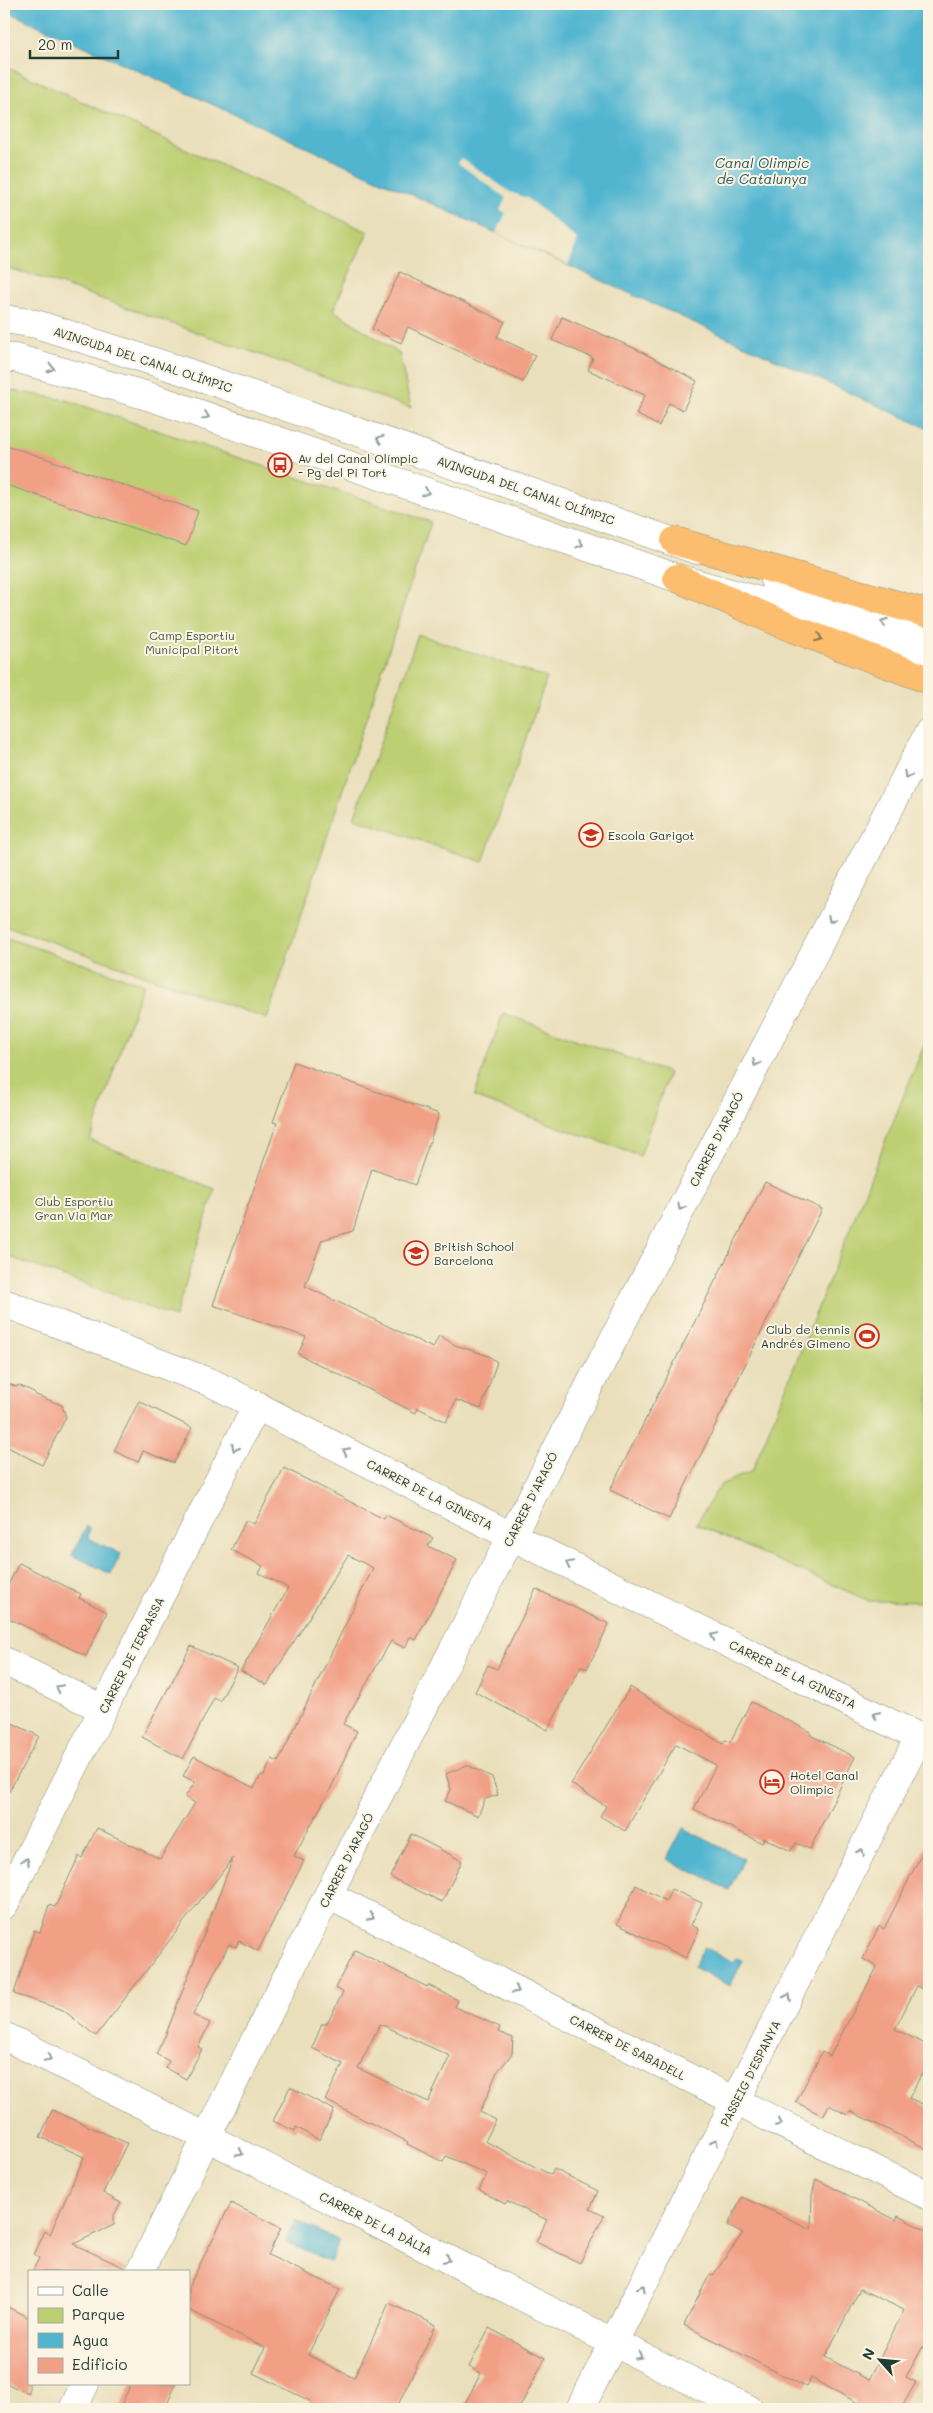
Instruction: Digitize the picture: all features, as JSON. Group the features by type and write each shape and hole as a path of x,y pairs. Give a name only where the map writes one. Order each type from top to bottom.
{"highway":[{"path":"675,541 929,614"},
{"path":"677,578 794,629 929,680"}],"street":[{"name":"AVINGUDA DEL CANAL OLÍMPIC","path":"4,319 36,324 183,371 675,541 929,638"},
{"path":"4,358 15,358 151,397 677,578 795,611 929,659"},
{"name":"CARRER D'ARAGÓ","path":"141,2270 328,1895 732,1109 929,732"},
{"name":"CARRER DE LA GINESTA","path":"4,1304 214,1384 512,1536 924,1740"},
{"name":"CARRER DE TERRASSA","path":"4,1905 257,1405"},
{"path":"4,1661 103,1709"},
{"name":"PASSEIG D'ESPANYA","path":"580,2409 735,2102 924,1740"},
{"name":"CARRER DE SABADELL","path":"328,1895 735,2102 929,2196"},
{"name":"CARRER DE LA DÀLIA","path":"4,2036 208,2137 613,2344 749,2409"},
{"path":"73,2409 84,2386"}],"green space":[{"path":"4,66 368,232 333,310 399,353 411,408 51,281 4,267"},
{"name":"Camp Esportiu Municipal Pitort","path":"4,389 66,400 431,522 267,1019 4,925"},
{"path":"418,634 547,678 483,862 354,818"},
{"name":"Club Esportiu Gran Via Mar","path":"4,937 143,984 90,1140 215,1189 175,1317 4,1255"},
{"path":"503,1013 669,1073 640,1156 474,1097"},
{"name":"Club de tennis Andrés Gimeno","path":"929,1033 929,1602 869,1601 696,1524 720,1485 752,1471"}],"water":[{"name":"Canal Olimpic de Catalunya","path":"4,4 929,4 929,429 4,10"},
{"path":"87,1526 90,1528 88,1538 121,1554 111,1574 72,1555"},
{"path":"683,1828 744,1859 729,1890 667,1859"},
{"path":"704,1947 734,1962 737,1958 743,1960 730,1986 694,1967"},
{"path":"295,2220 339,2241 330,2262 286,2241"}],"pier":[{"path":"461,158 510,192 527,198 578,240 568,265 496,233 506,213 500,210 506,198 458,163"}],"building":[{"path":"400,272 505,322 497,337 535,355 523,382 408,327 401,343 372,329"},
{"path":"562,317 636,349 697,381 683,410 669,403 659,426 636,414 645,395 588,370 593,358 552,340"},
{"path":"4,446 24,451 198,511 186,546 4,484"},
{"path":"294,1062 439,1114 415,1185 372,1169 353,1231 322,1240 305,1286 433,1348 439,1335 455,1345 489,1356 497,1362 481,1409 456,1400 446,1422 418,1408 416,1413 298,1354 306,1337 213,1305 277,1123 273,1122"},
{"path":"765,1182 822,1209 669,1519 610,1490"},
{"path":"4,1382 17,1387 18,1385 34,1392 36,1395 62,1405 66,1417 42,1465 4,1445"},
{"path":"139,1401 192,1428 174,1463 143,1451 138,1462 114,1451"},
{"path":"284,1468 384,1519 386,1515 433,1538 428,1546 457,1560 416,1640 410,1637 405,1648 391,1641 343,1724 357,1731 331,1788 294,1856 304,1861 258,1951 239,1941 236,1947 229,1944 193,2015 210,2023 198,2047 202,2049 186,2079 165,2068 169,2061 156,2054 166,2034 233,1858 96,2036 63,2010 14,1994 34,1930 40,1932 49,1905 55,1907 79,1856 82,1858 97,1828 160,1859 195,1803 185,1797 195,1782 183,1776 194,1756 254,1788 261,1775 264,1776 272,1759 278,1762 373,1568 348,1555 267,1685 241,1671 288,1588 259,1573 263,1566 231,1550 246,1520 254,1524"},
{"path":"19,1563 81,1594 79,1598 107,1612 86,1656 4,1616 4,1593"},
{"path":"536,1589 609,1624 587,1669 581,1666 548,1730 475,1692 488,1665 497,1669"},
{"path":"191,1646 238,1668 220,1701 214,1698 183,1759 142,1737"},
{"path":"630,1687 723,1744 725,1740 730,1742 751,1702 811,1732 810,1735 855,1757 810,1849 796,1843 791,1851 764,1838 762,1843 694,1809 716,1765 676,1744 625,1831 600,1816 606,1806 571,1784"},
{"path":"4,1719 39,1736 4,1801"},
{"path":"467,1765 492,1777 498,1795 485,1799 478,1816 445,1801 451,1790 446,1774"},
{"path":"411,1834 462,1861 442,1902 390,1877"},
{"path":"929,1839 929,1993 917,1986 895,2029 929,2046 929,2060 909,2098 929,2107 929,2150 850,2111 847,2115 829,2105 823,2116 796,2102 822,2052 830,2056 877,1967 863,1959 879,1926 884,1929"},
{"path":"636,1885 666,1901 671,1889 702,1903 691,1925 699,1929 686,1958 617,1924"},
{"path":"355,1950 427,1987 428,1985 458,2000 455,2007 500,2027 498,2032 513,2038 512,2054 497,2072 480,2112 496,2120 485,2141 551,2175 554,2169 598,2191 590,2209 604,2216 580,2263 536,2242 547,2220 507,2201 505,2204 479,2190 487,2174 446,2156 443,2162 325,2100 343,2064 312,2048 322,2024 327,2024 343,1992 335,1988","holes":["380,2024 450,2056 428,2102 358,2068"]},
{"path":"290,2087 334,2110 319,2140 296,2127 295,2131 273,2121"},
{"path":"52,2110 127,2143 103,2193 121,2203 114,2215 114,2225 73,2244 125,2268 125,2270 33,2270 39,2258 34,2255 45,2231 50,2234 84,2157 40,2137"},
{"path":"816,2179 896,2220 898,2216 929,2232 929,2336 906,2377 916,2382 901,2409 852,2409 856,2402 811,2378 806,2387 684,2325 710,2274 713,2275 743,2233 728,2225 742,2197 811,2229 812,2195","holes":["860,2289 904,2310 869,2380 825,2357"]},
{"path":"231,2203 281,2228 268,2255 340,2289 308,2355 354,2378 389,2303 436,2325 396,2409 308,2409 312,2402 253,2373 265,2348 190,2310 190,2284"},
{"path":"4,2305 28,2317 29,2394 4,2382"},
{"path":"489,2328 545,2358 519,2409 462,2409 481,2373 469,2367"},
{"path":"130,2386 175,2386 165,2409 119,2409"}],"place":[{"name":"Av del Canal Olímpic - Pg del Pi Tort","path":"280,465"},
{"name":"Escola Garigot","path":"591,835"},
{"name":"British School Barcelona","path":"416,1253"},
{"name":"Club de tennis Andrés Gimeno","path":"867,1336"},
{"name":"Hotel Canal Olimpic","path":"772,1782"}]}
